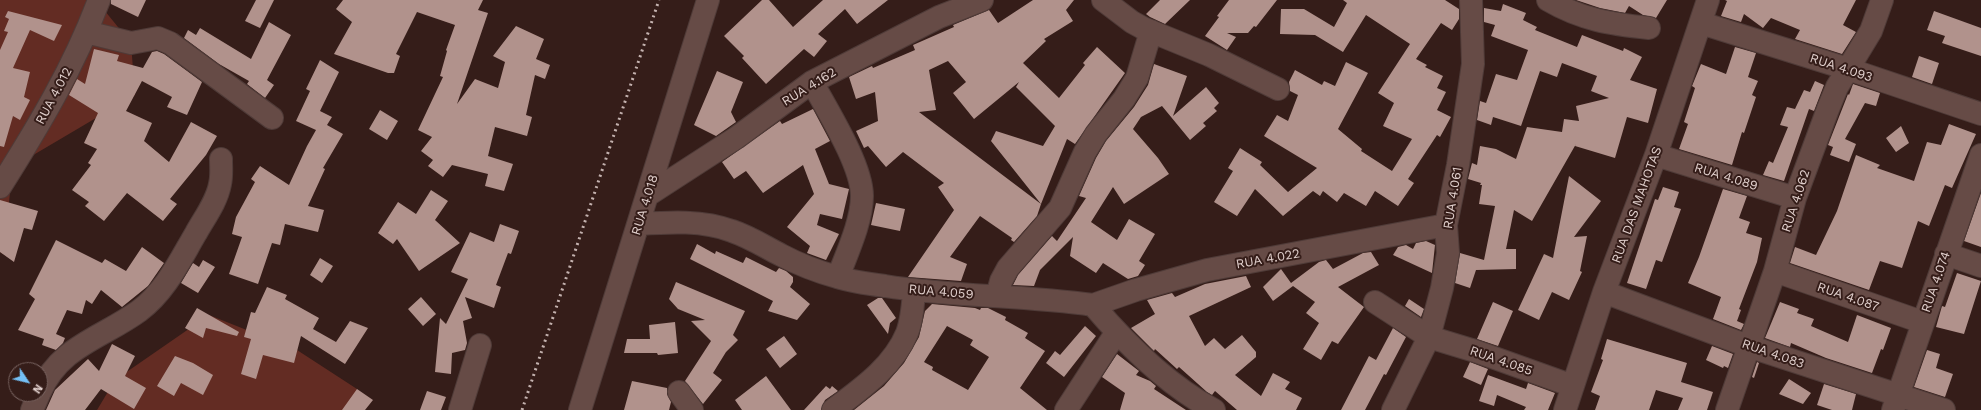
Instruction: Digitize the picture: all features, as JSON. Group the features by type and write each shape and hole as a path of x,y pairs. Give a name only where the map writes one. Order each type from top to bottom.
{"street":[{"name":"RUA 4.012","path":"0,187 42,121 86,32 99,0"},
{"name":"RUA 4.018","path":"580,410 708,0"},
{"name":"RUA 4.162","path":"648,195 736,138 812,82 939,17 982,0"},
{"path":"1103,0 1132,22 1209,55 1278,89"},
{"name":"RUA 4.061","path":"1393,410 1429,337 1442,288 1448,253 1446,225 1458,165 1473,64 1471,0"},
{"path":"1548,0 1565,10 1584,18 1604,23 1649,28"},
{"name":"RUA DAS MAHOTAS","path":"1565,410 1604,292 1656,155 1708,0"},
{"name":"RUA 4.062","path":"1727,410 1775,272 1795,198 1828,109 1848,69 1871,31 1882,0"},
{"name":"RUA 4.093","path":"1701,23 1848,69 1981,114"},
{"path":"997,296 1001,281 1008,268 1060,208 1085,152 1096,134 1124,99 1137,78 1151,31"},
{"path":"86,32 131,43 158,38 170,43 272,118"},
{"path":"812,82 851,157 858,174 862,196 857,222 838,277"},
{"name":"RUA 4.089","path":"1656,155 1795,198"},
{"name":"RUA 4.074","path":"1895,402 1981,155"},
{"path":"48,375 58,363 71,352 140,310 168,281 213,204 220,184 222,159"},
{"name":"RUA 4.059","path":"639,224 697,224 731,230 754,240 782,256 838,277 914,291 955,295 997,296 1066,301 1093,305"},
{"name":"RUA 4.022","path":"1093,305 1136,290 1207,270 1446,225"},
{"path":"1946,254 1981,266"},
{"name":"RUA 4.087","path":"1775,272 1922,322"},
{"path":"833,410 875,377 900,348 911,316 914,291"},
{"name":"RUA 4.083","path":"1604,292 1895,402 1944,410"},
{"name":"RUA 4.085","path":"1375,302 1429,337 1475,351 1573,386"},
{"path":"1093,305 1116,333 1157,370 1192,397 1213,410"},
{"path":"1066,410 1116,333"},
{"path":"460,410 480,344"},
{"path":"679,392 692,410"}],"shaded area":[{"path":"0,0 96,0 131,43 135,95 13,167 3,254 0,252"},
{"path":"209,315 297,350 357,389 360,410 97,410 115,380"}],"building":[{"path":"111,0 146,0 138,17 111,4"},
{"path":"256,0 274,0 260,28 245,21"},
{"path":"343,0 483,0 478,10 488,13 457,104 475,79 498,88 505,62 493,56 516,26 544,39 536,59 550,65 545,79 535,75 526,115 532,117 527,136 495,127 488,156 513,164 504,191 485,186 488,174 452,165 443,177 428,166 433,160 421,151 432,137 418,130 443,77 440,76 446,50 455,25 417,12 396,54 400,56 394,73 388,73 334,54 352,22 336,9"},
{"path":"762,0 769,0 793,27 823,0 888,0 857,24 845,9 818,34 827,41 814,57 804,49 766,84 742,58 744,56 724,36"},
{"path":"1033,0 1074,0 1066,10 1073,21 1044,39 1046,41 1023,63 1059,98 1085,65 1083,63 1097,47 1125,73 1075,144 1067,139 1037,216 1014,242 1011,240 1012,238 980,216 950,257 967,264 961,281 908,277 954,210 938,187 944,183 903,152 886,167 868,146 864,148 856,131 878,121 875,92 856,99 849,77 872,66 873,68 915,50 913,45 954,27 953,25 989,10 998,23","holes":["948,61 966,82 953,93 974,119 1019,82 1016,87 1055,126 1043,146 996,131 991,141 1041,204 919,112 936,110 929,70"]},
{"path":"1160,0 1190,0 1165,24 1146,14"},
{"path":"1229,0 1277,0 1256,27 1254,26 1248,33 1227,33 1236,37 1227,50 1205,36"},
{"path":"1343,0 1445,0 1459,9 1459,19 1452,30 1441,23 1416,59 1427,65 1425,67 1443,76 1437,88 1446,92 1437,110 1451,117 1440,137 1437,135 1408,179 1414,183 1398,206 1375,191 1366,206 1344,193 1337,202 1323,191 1320,196 1313,191 1283,216 1255,189 1237,216 1214,202 1233,171 1228,168 1240,148 1262,162 1260,165 1288,192 1317,168 1264,136 1277,115 1288,121 1298,95 1290,91 1289,82 1295,70 1322,85 1324,81 1335,86 1346,62 1368,73 1338,129 1362,149 1361,151 1392,171 1412,139 1383,126 1394,103 1378,93 1410,44 1366,15 1343,52 1315,35 1280,34 1281,9 1304,9 1334,27 1347,3"},
{"path":"1576,0 1667,0 1656,18 1643,15 1629,6 1625,13 1600,8"},
{"path":"1725,0 1856,0 1843,25 1856,32 1842,54 1795,39 1800,30 1771,18 1763,28 1744,14 1741,22 1721,16 1727,1"},
{"path":"1503,4 1526,13 1523,20 1537,27 1535,30 1577,47 1582,35 1623,51 1624,48 1642,57 1630,80 1657,89 1648,123 1627,117 1615,158 1575,146 1576,144 1532,221 1514,210 1506,249 1516,249 1516,269 1476,270 1470,288 1455,283 1460,253 1484,260 1495,206 1479,204 1482,185 1480,185 1481,183 1468,179 1472,163 1477,165 1480,146 1496,149 1516,159 1527,127 1562,132 1564,119 1579,121 1576,106 1609,98 1591,91 1597,76 1562,63 1557,77 1540,71 1521,126 1493,117 1491,125 1477,120 1480,101 1486,103 1496,74 1517,80 1528,50 1491,36 1495,25 1484,22 1484,8 1501,11"},
{"path":"8,11 62,25 54,41 30,30 13,68 30,72 24,97 30,100 20,120 13,116 4,147 0,146 0,50 8,32 4,31 9,19 5,17"},
{"path":"1934,11 1981,28 1981,56 1942,43 1945,36 1927,30"},
{"path":"269,22 291,35 267,80 274,85 265,98 247,84 249,81 219,64 184,38 188,30 196,35 200,28 251,59"},
{"path":"1735,47 1756,53 1748,77 1758,81 1752,95 1756,97 1744,133 1742,132 1732,165 1679,149 1688,124 1684,122 1695,88 1692,86 1701,64 1726,74"},
{"path":"94,49 119,55 117,61 143,68 152,52 157,51 164,54 202,82 187,115 167,107 172,97 142,81 126,111 152,123 144,141 169,162 191,122 217,136 206,155 170,199 177,204 163,221 127,193 104,221 85,206 89,202 72,190 91,165 88,163 97,149 84,143 98,113 69,95 77,79 85,84"},
{"path":"1919,56 1939,63 1932,84 1912,77"},
{"path":"320,60 339,72 320,111 332,117 327,125 343,134 323,168 325,169 308,206 324,210 318,232 285,224 280,245 272,243 258,284 229,274 242,237 232,234 236,217 255,182 251,179 260,166 289,185 316,130 296,121 310,91 306,89"},
{"path":"1154,64 1187,76 1173,116 1206,87 1219,103 1214,108 1217,111 1203,123 1206,126 1190,140 1162,106 1141,117 1133,129 1158,158 1169,174 1124,204 1113,187 1091,222 1117,240 1129,219 1155,234 1139,261 1145,265 1138,276 1128,279 1103,263 1096,273 1070,256 1073,237 1040,270 1034,286 1013,285 1018,275 1052,236 1057,241 1086,198 1079,196 1096,158 1106,141 1134,107 1148,85"},
{"path":"717,71 743,82 731,112 736,122 716,136 694,125"},
{"path":"1815,81 1824,85 1814,111 1809,109 1784,181 1763,175 1769,161 1773,163 1788,127 1780,125 1787,107 1795,109 1804,90 1810,92"},
{"path":"1853,84 1880,93 1876,106 1865,103 1845,139 1856,144 1849,162 1830,155 1833,147 1828,145"},
{"path":"813,109 830,141 815,149 829,184 849,189 842,219 820,214 817,225 839,234 826,260 807,253 810,246 787,227 814,194 803,165 763,193 746,171 734,179 722,162 780,121 782,124"},
{"path":"380,110 398,121 387,140 369,129"},
{"path":"1949,124 1976,134 1952,188 1945,185 1929,226 1918,221 1902,268 1880,261 1869,290 1790,263 1795,247 1816,255 1837,211 1856,155 1880,165 1877,168 1914,181 1927,142 1941,145"},
{"path":"1901,126 1909,143 1896,152 1886,138"},
{"path":"1569,176 1601,201 1574,237 1587,236 1580,271 1582,272 1569,300 1552,292 1539,320 1518,310 1544,254 1553,258"},
{"path":"1663,187 1679,192 1674,207 1681,209 1662,262 1656,260 1646,289 1627,283 1655,199 1658,200"},
{"path":"1723,189 1747,196 1739,218 1750,222 1746,233 1762,238 1757,262 1739,309 1741,310 1737,321 1744,324 1741,330 1713,319 1721,297 1688,283 1699,257"},
{"path":"431,190 448,201 435,220 460,243 419,271 397,239 393,244 378,233 398,202 416,214"},
{"path":"1981,193 1981,247 1964,241"},
{"path":"0,200 38,211 32,230 24,228 14,262 0,252"},
{"path":"876,203 905,209 900,231 871,225"},
{"path":"500,224 519,231 511,254 508,253 496,285 501,287 494,308 465,297 472,318 463,321 467,343 465,350 452,353 451,374 435,372 440,318 446,324 468,279 451,272 470,232 494,242"},
{"path":"56,240 102,263 105,259 126,271 142,247 164,263 148,286 122,307 101,290 92,304 86,300 82,314 67,310 56,334 65,338 63,343 56,350 42,345 44,339 18,330 35,299 29,294"},
{"path":"1426,241 1435,245 1432,273 1393,255 1398,247 1406,245 1413,249 1416,243"},
{"path":"697,244 715,254 716,251 743,263 746,257 776,272 779,268 786,271 793,277 793,282 790,287 810,304 797,320 768,311 773,301 690,259"},
{"path":"1371,252 1379,265 1338,287 1364,307 1338,344 1332,341 1321,360 1303,349 1319,323 1306,313 1315,302 1293,286 1273,301 1263,287 1281,269 1291,283 1319,262 1326,260 1333,269 1363,253"},
{"path":"320,258 333,266 322,283 310,275"},
{"path":"203,260 215,267 198,293 181,283 193,263 199,267"},
{"path":"1957,273 1981,281 1964,334 1936,327 1942,306 1945,307"},
{"path":"1246,276 1251,287 1189,316 1205,346 1214,338 1225,349 1242,335 1256,352 1256,357 1235,375 1261,396 1273,373 1290,382 1285,389 1302,398 1296,410 1237,410 1215,391 1212,395 1179,367 1177,369 1155,349 1154,351 1131,328 1155,314 1147,300 1172,293 1175,297 1205,284"},
{"path":"676,282 745,311 733,335 738,340 726,352 713,373 722,380 703,404 685,381 711,341 691,321 705,320 678,309 669,299"},
{"path":"267,287 287,295 285,299 319,318 313,329 336,342 350,321 368,328 345,364 301,336 294,363 263,355 256,379 241,374 251,339 244,337 251,312 255,313"},
{"path":"421,297 436,314 423,326 408,309"},
{"path":"878,298 882,298 896,318 890,323 888,334 867,305"},
{"path":"1409,299 1424,309 1421,317 1405,306"},
{"path":"1493,302 1513,311 1498,346 1477,339"},
{"path":"1780,302 1799,309 1797,313 1814,319 1811,326 1848,342 1857,315 1891,328 1872,373 1826,358 1791,343 1790,347 1765,338"},
{"path":"932,304 975,308 980,310 981,308 988,308 1006,317 1005,320 1028,333 1025,338 1045,351 1020,388 1047,410 854,410 884,386 904,363 919,337 925,311","holes":["947,326 973,340 970,345 989,357 968,390 932,370 933,367 924,362"]},
{"path":"197,308 239,332 237,336 206,328 203,338 185,328"},
{"path":"675,322 678,353 658,355 657,353 624,353 627,339 650,339 649,325"},
{"path":"1085,326 1096,336 1064,377 1046,363 1055,351 1060,355"},
{"path":"1393,328 1406,337 1365,410 1341,410 1369,356 1376,360"},
{"path":"784,336 797,354 780,368 766,349"},
{"path":"1607,339 1687,363 1681,382 1713,392 1707,410 1678,410 1683,398 1656,390 1649,410 1595,410 1600,396 1591,392 1603,360 1601,359"},
{"path":"112,344 135,356 125,376 146,388 134,409 101,389 85,410 46,410 55,390 88,359 99,371"},
{"path":"1712,346 1733,354 1728,368 1724,366 1723,368 1706,360"},
{"path":"1927,350 1940,354 1936,368 1953,374 1945,397 1914,387"},
{"path":"1117,354 1139,371 1136,375 1150,381 1156,386 1154,389 1186,410 1120,410 1125,393 1102,377"},
{"path":"175,356 193,363 213,375 203,395 181,383 174,396 157,386"},
{"path":"1470,362 1488,369 1481,385 1463,377"},
{"path":"1757,362 1759,363 1754,378 1752,377"},
{"path":"1488,375 1526,389 1528,383 1555,393 1548,410 1524,410 1526,407 1497,395 1494,406 1479,401"},
{"path":"766,376 791,410 742,410 735,400"},
{"path":"1789,379 1811,393 1803,404 1779,394"},
{"path":"632,381 667,388 667,394 671,402 669,410 624,410"},
{"path":"1824,384 1856,394 1852,410 1832,410 1817,405"},
{"path":"826,386 830,389 832,386 838,391 825,400 821,410 804,410"},
{"path":"357,389 373,400 365,410 342,410"},
{"path":"427,391 446,397 441,410 420,410"}],"railway":[{"path":"522,410 659,0"}]}
